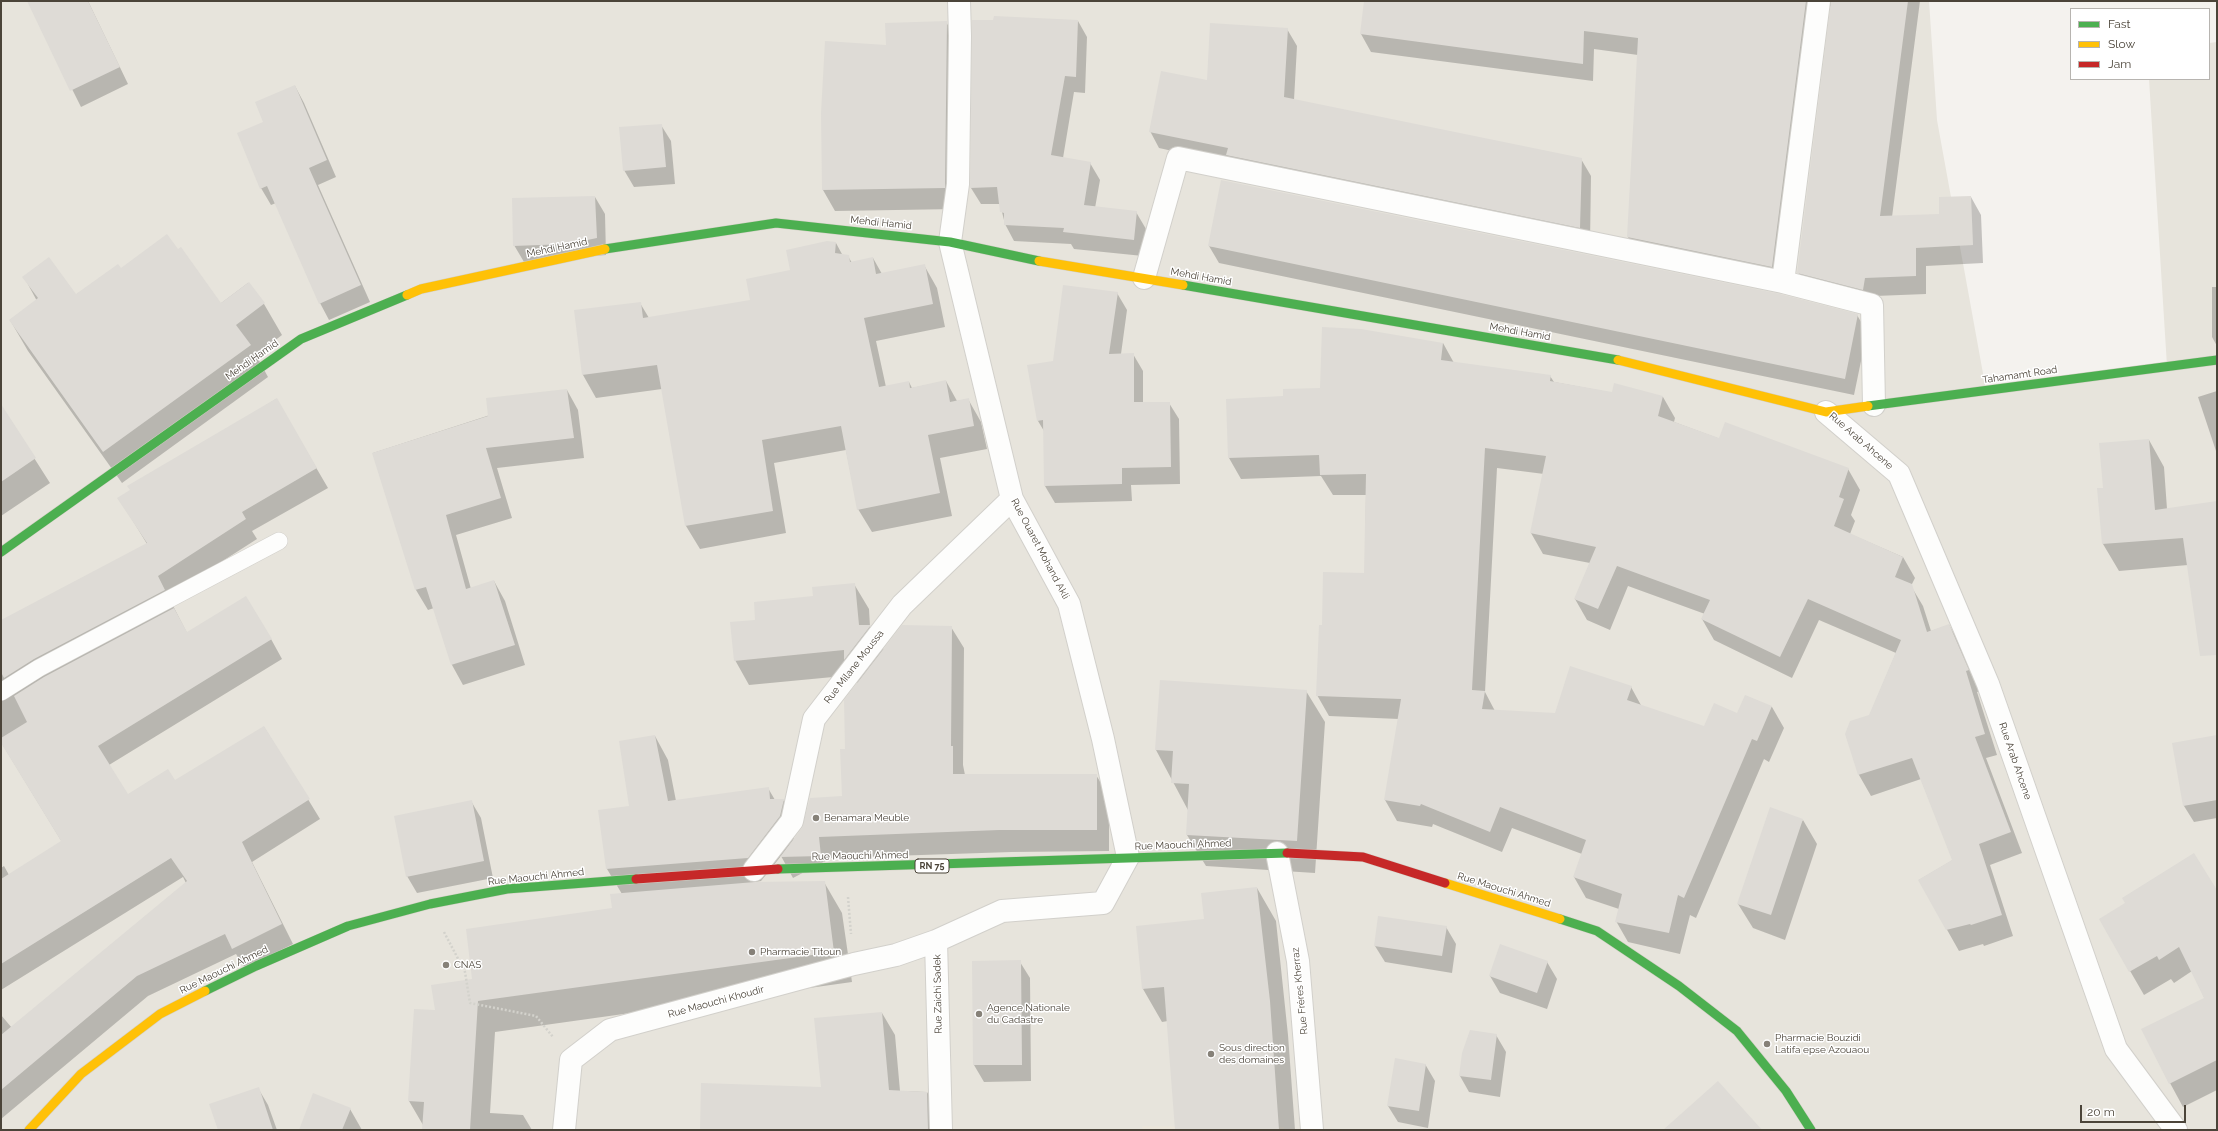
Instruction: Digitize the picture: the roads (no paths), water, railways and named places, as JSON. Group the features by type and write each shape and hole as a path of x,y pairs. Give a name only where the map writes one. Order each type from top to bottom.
{"street":[{"path":"950,242 958,184 959,1"},
{"path":"1783,282 1820,1"},
{"path":"1144,278 1178,158 1783,282 1872,305 1874,405"},
{"name":"Mehdi Hamid","path":"1,552 301,340 421,290 606,249 776,223 950,242 1011,256 1637,363 1826,412"},
{"name":"Rue Ouaret Mohand Akli","path":"950,242 1012,499 1069,604 1103,739 1128,857"},
{"name":"Tahamamt Road","path":"1826,412 2217,360"},
{"name":"Rue Arab Ahcene","path":"1826,412 1899,474 1988,684 2116,1049 2176,1130"},
{"name":"Rue Milane Moussa","path":"754,870 792,820 814,718 902,605 1012,499"},
{"name":"Rue Maouchi Ahmed","path":"29,1130 81,1074 160,1014 256,966 348,926 430,904 507,889 754,870 1277,853 1363,858 1598,931 1679,986 1737,1031 1786,1091 1811,1130"},
{"name":"Rue Frères Kherraz","path":"1277,853 1298,961 1312,1130"},
{"name":"Rue Zaichi Sadek","path":"941,1130 936,940 1002,911 1103,903 1128,857"},
{"name":"Rue Maouchi Khoudir","path":"564,1130 571,1060 610,1030 854,964 896,955 936,940"}],"lane":[{"path":"1,692 39,668 279,541"}],"place":[{"name":"Benamara Meuble","path":"816,818"},
{"name":"Pharmacie Titoun","path":"752,952"},
{"name":"CNAS","path":"446,965"},
{"name":"Agence Nationale du Cadastre","path":"979,1014"},
{"name":"Pharmacie Bouzidi Latifa epse Azouaou","path":"1767,1044"},
{"name":"Sous direction des domaines","path":"1211,1054"}]}
